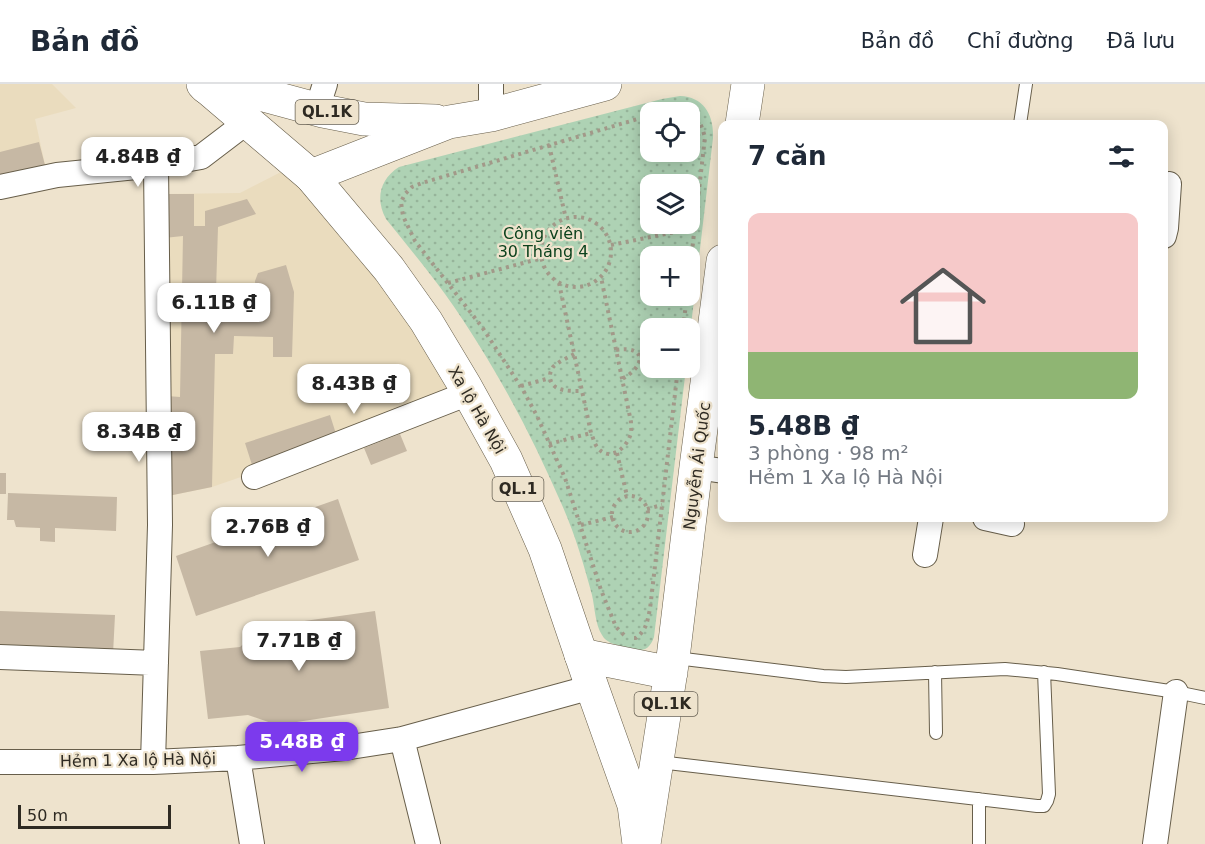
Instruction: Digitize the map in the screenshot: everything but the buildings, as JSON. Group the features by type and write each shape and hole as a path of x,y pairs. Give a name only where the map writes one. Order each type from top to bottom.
{"main road":[{"name":"QL.1K","path":"311,176 449,122 491,100 605,84"},
{"path":"743,120 748,84"},
{"name":"QL.1K","path":"205,85 264,95 321,97 364,119 449,122"},
{"name":"Xa lộ Hà Nội","path":"205,85 311,176 388,269 426,321 469,393 506,459 545,549 634,805 639,844"},
{"name":"Nguyễn Ái Quốc","path":"672,666 685,564 710,469 718,341"},
{"path":"581,655 672,666"},
{"name":"QL.1K","path":"645,844 672,666"}],"street":[{"path":"0,187 57,175 156,165 201,157 247,122"},
{"path":"153,762 160,525 156,165"},
{"path":"254,477 469,393"},
{"path":"925,555 930,522"},
{"path":"1003,522 1012,524"},
{"path":"0,657 156,663"},
{"name":"Hẻm 1 Xa lộ Hà Nội","path":"0,762 153,762 238,758 344,748 402,739 592,687"},
{"path":"1155,844 1176,692"},
{"path":"402,739 428,844"},
{"path":"238,758 252,844"}],"lane":[{"path":"1021,120 1026,84"},
{"path":"672,666 846,677 1005,669 1044,672 1205,698"},
{"path":"935,672 936,733"},
{"path":"657,761 1044,806 1049,794 1044,672"},
{"path":"979,800 979,844"}],"path":[{"path":"640,118 422,183 412,187 401,202 403,216 415,241 482,327 537,416 565,478 601,590 616,627 622,635 636,638 643,632 650,609 677,378"},
{"path":"700,123 705,137 700,182"},
{"path":"549,145 566,219"},
{"path":"577,217 589,219 599,225 610,244 611,256 608,268 592,284 569,287 558,283 543,265 542,242 547,232 556,223 566,219 577,217"},
{"path":"610,244 663,234"},
{"path":"448,283 542,258"},
{"path":"558,283 591,433 597,447 604,453 610,454 617,453 632,434 601,277"},
{"path":"616,350 634,351 640,358 635,370 622,378"},
{"path":"573,354 553,367 550,378 555,387 562,390 581,391"},
{"path":"520,386 550,378"},
{"path":"549,444 591,433"},
{"path":"617,453 627,496"},
{"path":"627,496 643,501 647,509 645,523 636,530 625,531 615,524 613,517 616,502 627,496"},
{"path":"647,509 662,505"},
{"path":"581,525 613,517"}],"shaded area":[{"path":"0,84 52,84 76,108 35,119 46,169 0,179"},
{"path":"285,170 415,326 460,401 212,487 168,496 164,194 240,193"}],"green space":[{"name":"Công viên 30 Tháng 4","path":"680,96 698,102 650,102"},
{"name":"Công viên 30 Tháng 4","path":"700,103 706,109 712,122 713,138 700,249 700,246 640,246 640,306 693,306 692,318 640,318 640,378 685,378 654,637 645,649 636,650 613,643 602,635 586,572 571,527 550,477 523,423 462,319 438,284 386,219 381,204 381,190 387,177 399,167 640,105 640,162 700,162"}]}
